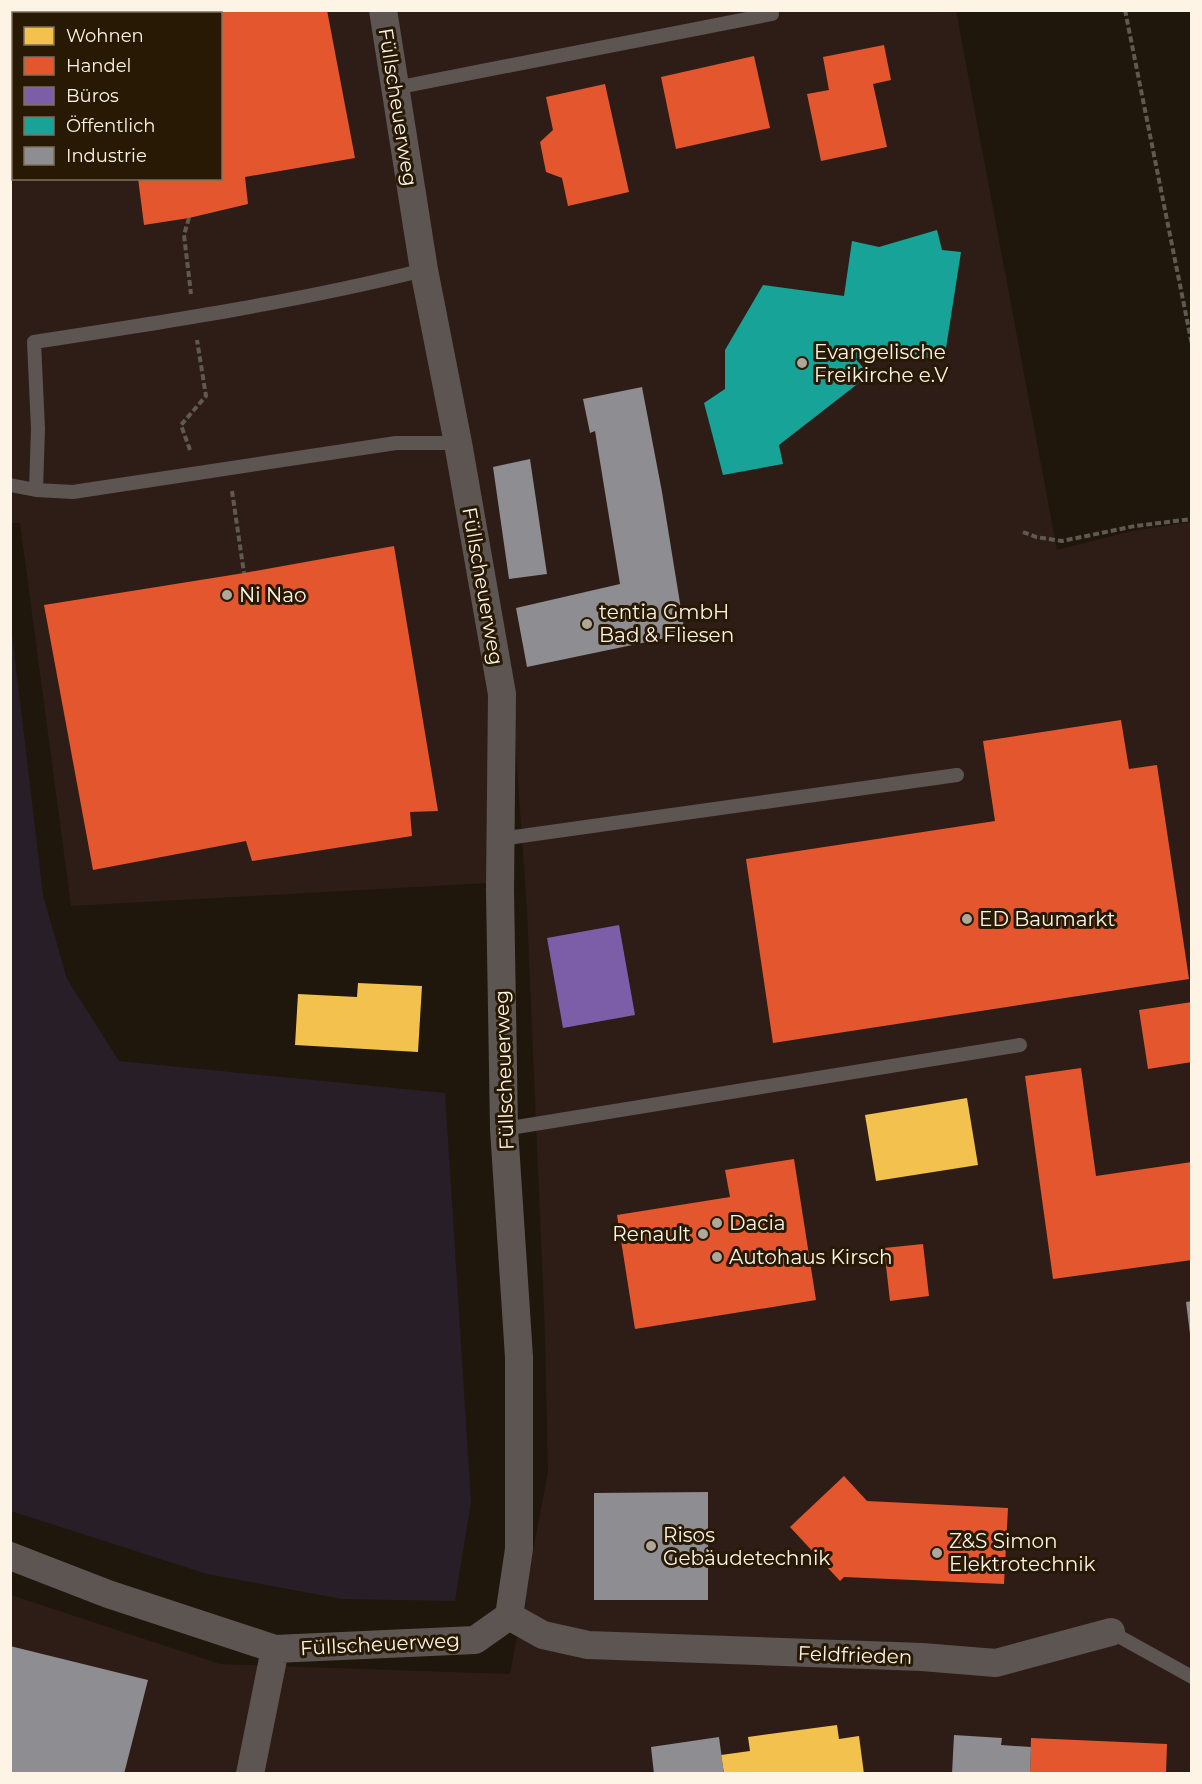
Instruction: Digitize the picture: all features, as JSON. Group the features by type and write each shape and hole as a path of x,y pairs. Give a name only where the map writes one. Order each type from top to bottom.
{"street":[{"name":"Füllscheuerweg","path":"10,1556 108,1594 275,1649 475,1640 509,1616 519,1549 519,1358 504,1129 500,839 502,694 458,443 424,270 383,10"},
{"name":"Feldfrieden","path":"509,1616 543,1635 588,1645 922,1657 996,1663 1111,1632"},
{"path":"250,1773 275,1649"}],"lane":[{"path":"395,88 772,14"},
{"path":"36,490 38,429 34,342 205,315 365,284 424,270"},
{"path":"10,485 36,490 73,492 206,470 396,443 458,443"},
{"path":"500,839 957,775"},
{"path":"504,1129 1020,1045"},
{"name":"Feldfrieden","path":"1111,1632 1191,1677"}],"path":[{"path":"1125,10 1191,345"},
{"path":"206,396 182,425 188,447 206,470"},
{"path":"228,467 244,573"},
{"path":"1023,532 1062,542 1135,526 1191,519"}],"shaded area":[{"path":"11,11 956,11 1057,550 1132,531 1191,522 1191,1773 11,1774 11,1595 220,1664 510,1674 548,1471 545,1334 527,910 512,696 507,882 71,906 20,523 11,523"},
{"path":"10,617 43,895 67,979 119,1061 445,1093 471,1502 455,1601 342,1599 207,1574 11,1511"}],"building: Wohnen":[{"path":"358,983 422,986 418,1052 295,1045 298,994 357,997"},
{"path":"967,1098 978,1165 876,1181 865,1115"},
{"path":"837,1725 839,1739 859,1736 864,1774 724,1774 721,1755 750,1751 748,1737"}],"building: Handel":[{"path":"28,10 327,10 355,158 245,177 248,204 189,218 144,225 138,180 222,180 222,12 28,12"},
{"path":"884,45 891,80 873,84 887,147 821,161 807,94 829,90 823,57"},
{"path":"754,56 770,128 676,149 661,77"},
{"path":"605,84 629,192 568,206 562,178 546,172 540,142 553,130 546,97"},
{"path":"394,546 438,811 410,812 412,836 252,861 246,841 93,870 44,605"},
{"name":"ED Baumarkt","path":"1121,720 1129,769 1157,765 1189,979 773,1043 746,859 995,821 983,741"},
{"path":"1192,1002 1192,1062 1148,1069 1139,1010"},
{"path":"1081,1068 1096,1176 1192,1162 1192,1260 1053,1279 1025,1076"},
{"name":"Autohaus Kirsch","path":"794,1159 816,1300 635,1329 617,1215 730,1197 725,1170"},
{"path":"923,1244 929,1296 890,1301 884,1248"},
{"name":"Z&S Simon Elektrotechnik","path":"844,1476 867,1501 1008,1508 1004,1584 844,1577 840,1581 790,1527"},
{"path":"1031,1738 1167,1744 1166,1774 1030,1774"}],"building: Büros":[{"path":"619,925 635,1015 563,1028 547,938"}],"building: Öffentlich":[{"path":"937,230 942,250 961,252 944,361 868,348 856,359 869,375 779,445 783,464 723,475 704,403 725,389 725,350 763,285 844,296 852,241 879,247"}],"building: Industrie":[{"path":"642,387 685,634 527,667 516,608 620,584 595,431 590,433 583,399"},
{"path":"530,459 547,574 509,579 493,467"},
{"path":"1192,1301 1192,1333 1190,1334 1186,1302"},
{"name":"Risos Gebäudetechnik","path":"708,1492 708,1600 594,1600 594,1493"},
{"path":"10,1646 148,1680 124,1774 10,1774"},
{"path":"954,1735 1002,1738 1001,1745 1031,1747 1030,1774 952,1774"},
{"path":"719,1737 724,1774 654,1774 651,1747"}],"place":[{"name":"Evangelische Freikirche e.V","path":"802,363"},
{"name":"Ni Nao","path":"227,595"},
{"name":"tentia GmbH Bad & Fliesen","path":"587,624"},
{"name":"ED Baumarkt","path":"967,919"},
{"name":"Dacia","path":"717,1223"},
{"name":"Renault","path":"703,1234"},
{"name":"Autohaus Kirsch","path":"717,1257"},
{"name":"Risos Gebäudetechnik","path":"651,1546"},
{"name":"Z&S Simon Elektrotechnik","path":"937,1553"}]}
